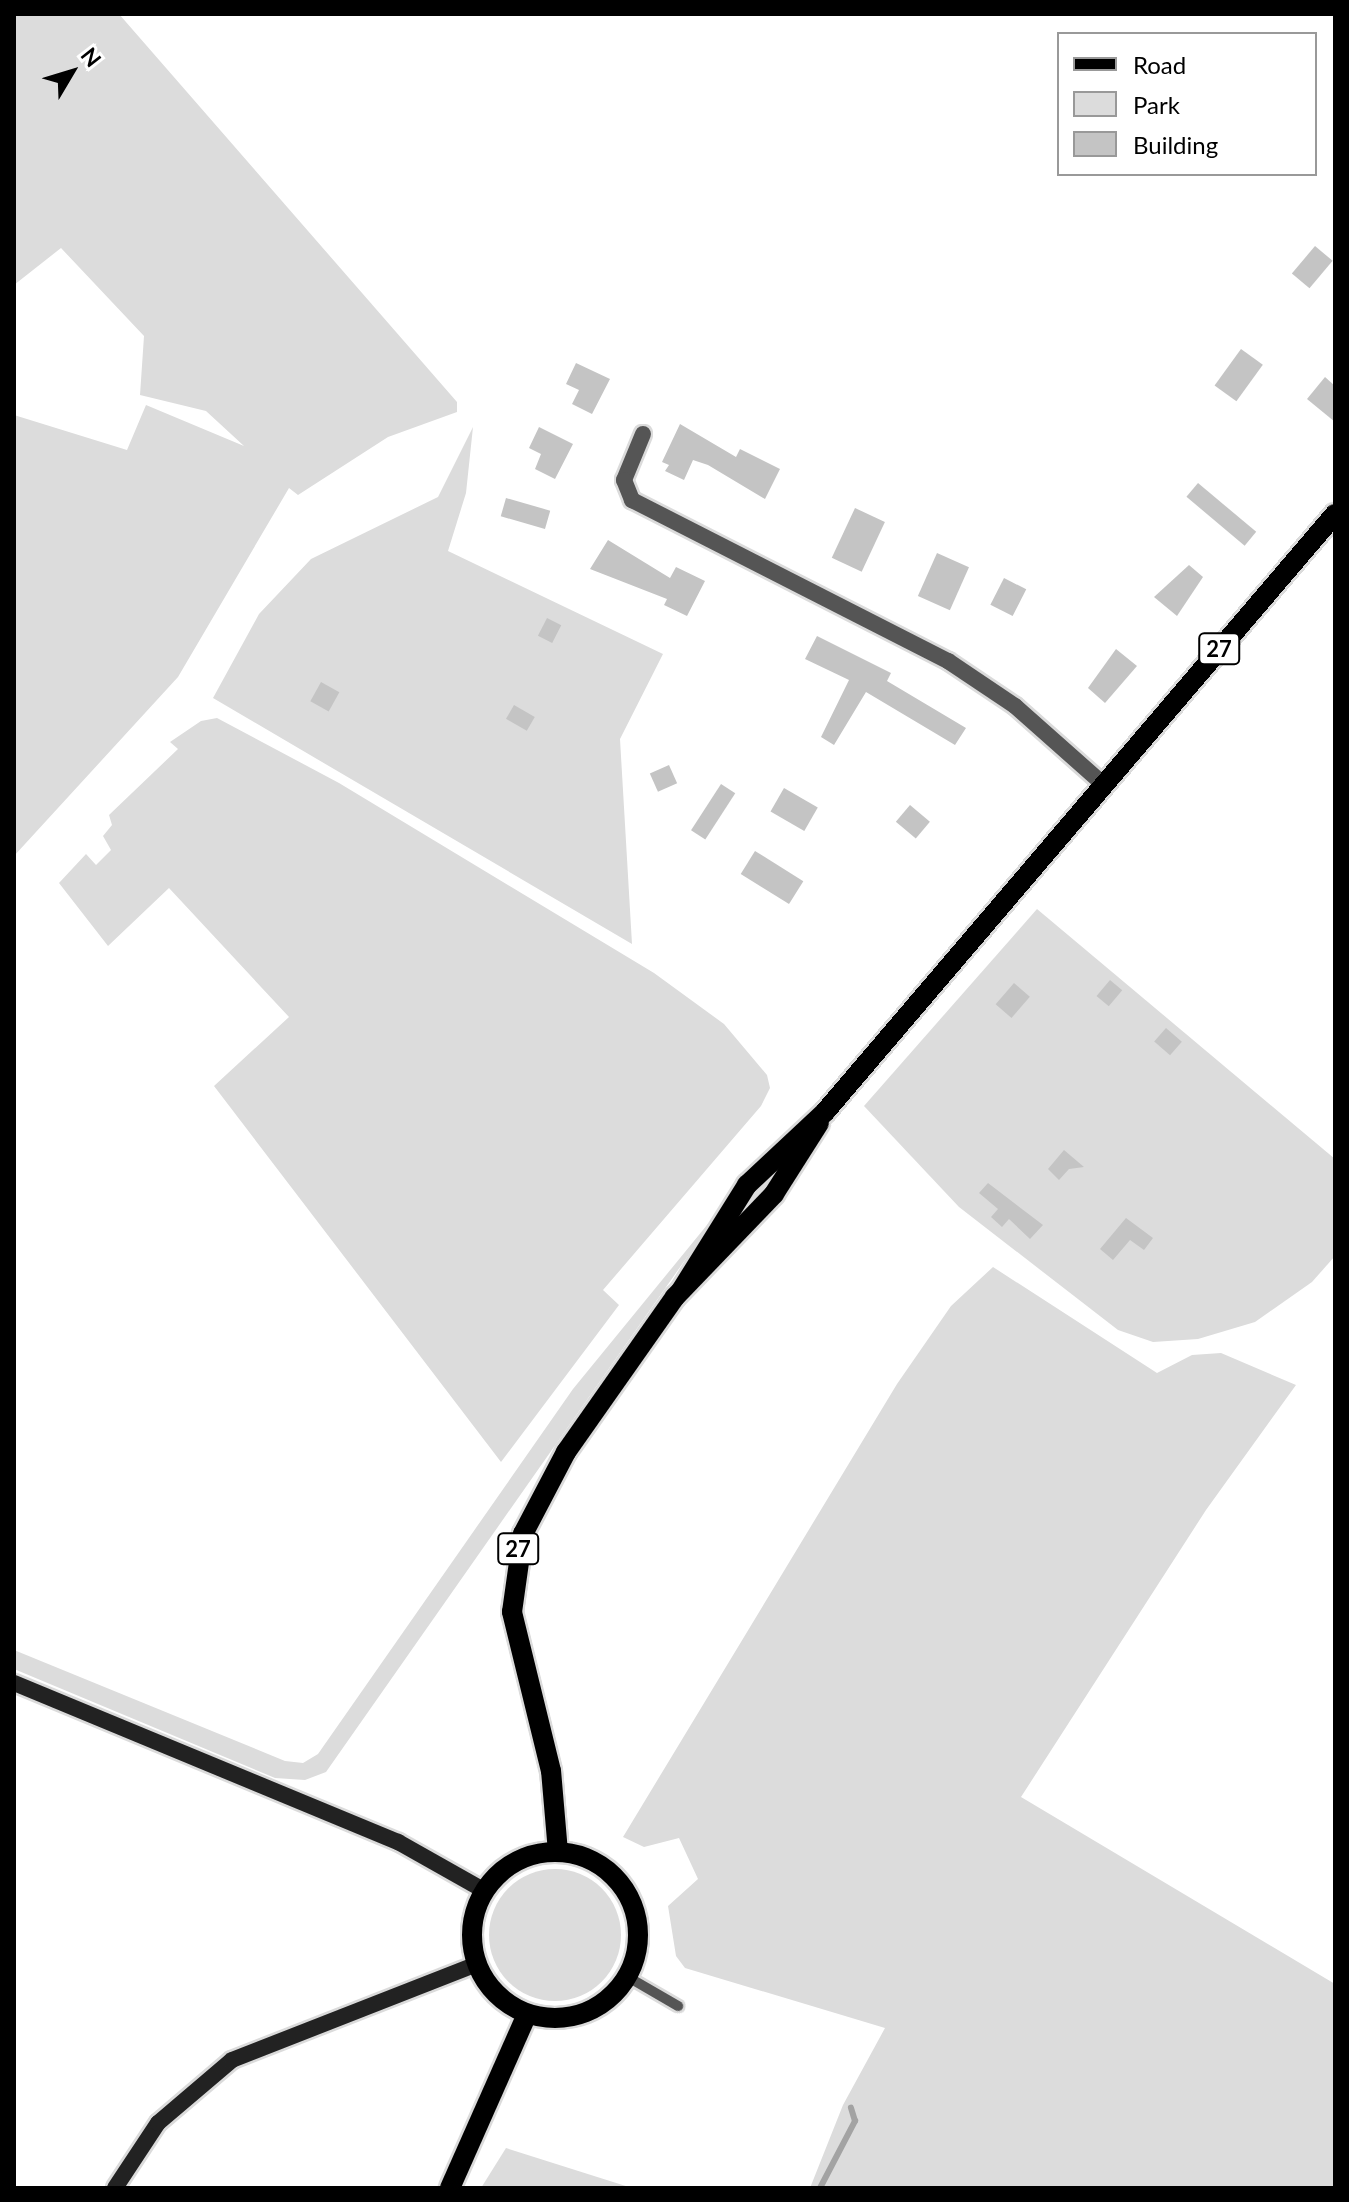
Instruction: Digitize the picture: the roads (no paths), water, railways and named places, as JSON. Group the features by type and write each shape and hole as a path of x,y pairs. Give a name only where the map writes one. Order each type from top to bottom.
{"main road":[{"name":"27","path":"558,1852 551,1771 514,1631 517,1552 566,1452 682,1289 774,1194 825,1112 1335,514"},
{"path":"14,1683 398,1842 485,1891"},
{"path":"558,1852 599,1865 628,1896 638,1940 628,1977 612,1996 584,2014 551,2019 527,2014 493,1991 477,1964 472,1926 485,1891 516,1862 558,1852"},
{"path":"115,2188 158,2123 225,2065 291,2032 477,1964"},
{"path":"450,2188 527,2014"}],"street":[{"path":"643,434 624,480 632,500 948,661 1015,706 1103,784"}],"lane":[{"path":"628,1977 678,2006"}],"waterway":[{"path":"820,2188 855,2121 851,2108"}]}
